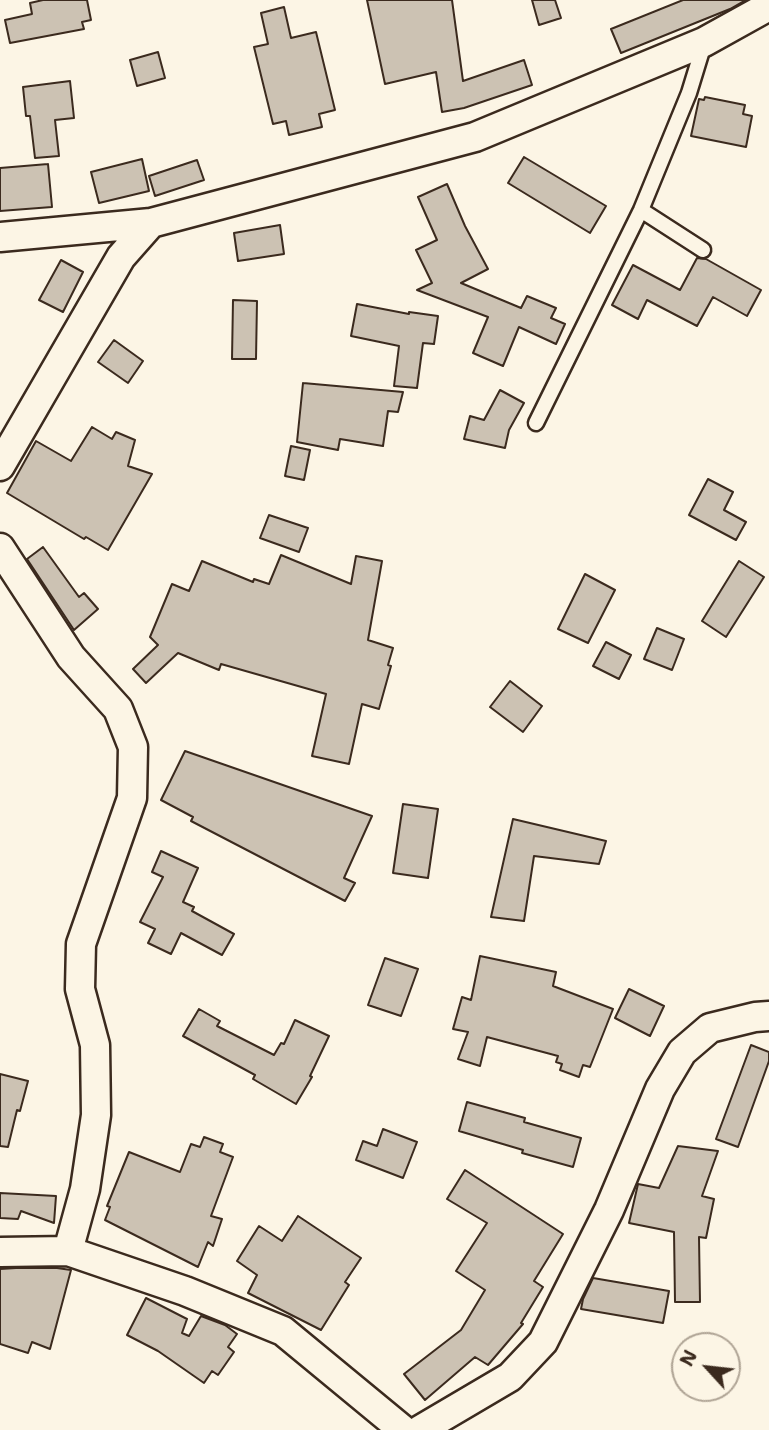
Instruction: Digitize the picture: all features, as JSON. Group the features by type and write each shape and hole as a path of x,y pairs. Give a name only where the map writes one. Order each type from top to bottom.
{"street":[{"path":"0,237 151,223 475,137 704,42 769,6"},
{"path":"0,466 121,257 151,223"},
{"path":"0,548 72,657 118,709 134,747 132,798 81,944 80,989 94,1045 96,1115 85,1189 68,1251"},
{"path":"420,1430 510,1377 543,1342 609,1210 660,1089 682,1052 709,1028 769,1016"},
{"path":"0,1252 68,1251 185,1291 283,1331 404,1430"}],"lane":[{"path":"536,423 641,210 689,93 704,42"},
{"path":"641,210 703,250"}],"building":[{"path":"43,0 87,0 91,20 82,22 84,29 10,43 5,20 32,14 30,3"},
{"path":"367,0 452,0 463,81 524,60 532,85 464,108 442,112 436,72 385,84"},
{"path":"532,0 555,0 561,18 539,25"},
{"path":"683,0 746,0 621,53 611,29"},
{"path":"284,7 291,38 316,32 335,110 319,114 322,127 289,135 286,121 273,124 254,47 268,44 261,13"},
{"path":"158,52 165,78 137,86 130,60"},
{"path":"70,81 74,118 55,120 59,156 35,158 23,87"},
{"path":"705,97 745,105 743,114 752,116 746,147 691,136 699,99 704,100"},
{"path":"524,157 606,206 590,233 508,183"},
{"path":"142,159 149,191 99,203 91,172"},
{"path":"197,160 204,180 155,196 149,176"},
{"path":"48,164 52,207 0,211 0,168"},
{"path":"447,184 488,269 461,283 521,308 527,296 556,308 551,318 565,324 556,344 519,327 503,366 473,353 488,317 417,290 432,283 416,250 437,240 418,197"},
{"path":"280,225 284,254 238,261 234,233"},
{"path":"697,258 706,259 761,290 747,316 713,297 697,326 647,300 638,319 612,305 633,265 680,290"},
{"path":"61,260 83,272 63,312 39,300"},
{"path":"233,300 257,301 256,359 232,359"},
{"path":"357,304 409,314 438,316 434,344 423,343 417,388 394,386 399,346 351,336"},
{"path":"114,340 143,361 128,383 98,362"},
{"path":"303,383 403,392 398,412 388,411 383,446 340,439 338,450 297,442"},
{"path":"500,390 524,403 509,430 505,448 464,439 470,416 484,420"},
{"path":"92,427 112,439 116,432 135,440 128,466 152,474 108,550 86,537 84,539 7,493 36,441 71,461"},
{"path":"291,446 310,450 304,480 285,476"},
{"path":"708,479 733,492 724,510 746,522 736,540 689,515"},
{"path":"269,515 308,528 299,552 260,538"},
{"path":"43,547 79,597 84,593 98,609 74,630 27,559"},
{"path":"281,555 351,584 356,556 382,561 368,640 393,648 388,665 391,666 379,709 362,704 349,764 312,756 326,694 221,664 219,670 178,653 146,683 133,669 158,645 150,637 172,584 189,591 202,561 253,582 254,579 269,584"},
{"path":"739,561 764,577 726,637 702,621"},
{"path":"585,574 615,590 588,643 558,629"},
{"path":"657,628 684,639 672,670 644,659"},
{"path":"606,642 631,655 619,679 593,666"},
{"path":"510,681 542,706 523,732 490,707"},
{"path":"185,751 372,816 344,878 355,883 345,901 191,821 193,817 161,800"},
{"path":"403,804 438,809 428,878 393,873"},
{"path":"513,819 606,841 599,864 534,856 524,921 491,917"},
{"path":"161,851 198,868 183,902 194,907 192,911 234,934 222,955 181,933 171,954 148,943 155,929 140,922 163,877 152,872"},
{"path":"480,956 556,972 553,986 613,1009 590,1067 583,1065 579,1077 560,1070 562,1064 556,1062 558,1056 487,1037 480,1066 458,1059 468,1032 453,1029 462,997 471,1000"},
{"path":"385,958 418,969 401,1016 368,1005"},
{"path":"629,989 664,1006 650,1036 615,1018"},
{"path":"199,1009 220,1021 217,1026 274,1055 281,1043 284,1044 295,1020 329,1036 310,1076 312,1077 296,1104 253,1079 255,1075 183,1036"},
{"path":"751,1045 769,1052 769,1061 738,1147 716,1139"},
{"path":"0,1074 28,1081 20,1111 17,1110 8,1147 0,1146"},
{"path":"467,1102 525,1118 524,1122 581,1138 573,1167 459,1131"},
{"path":"383,1129 417,1142 403,1178 356,1160 363,1141 377,1146"},
{"path":"204,1137 223,1144 220,1152 233,1157 211,1216 222,1219 213,1246 208,1242 198,1267 105,1220 110,1207 107,1206 129,1152 180,1172 191,1144 200,1147"},
{"path":"678,1146 718,1151 702,1196 714,1199 706,1238 699,1237 700,1302 675,1302 674,1232 629,1223 638,1184 659,1188"},
{"path":"465,1170 563,1234 534,1281 543,1287 521,1323 523,1324 488,1365 475,1357 425,1400 404,1374 461,1330 485,1290 456,1271 487,1223 447,1199"},
{"path":"0,1193 56,1196 54,1223 21,1211 18,1219 0,1218"},
{"path":"298,1216 361,1258 345,1282 349,1285 321,1330 248,1293 257,1275 237,1261 259,1226 282,1241"},
{"path":"0,1269 71,1270 50,1349 32,1342 28,1353 0,1344"},
{"path":"593,1278 669,1291 663,1323 581,1309"},
{"path":"146,1298 187,1319 182,1333 189,1336 201,1316 225,1325 237,1334 228,1347 234,1352 218,1375 212,1371 204,1383 158,1351 127,1335"}]}
